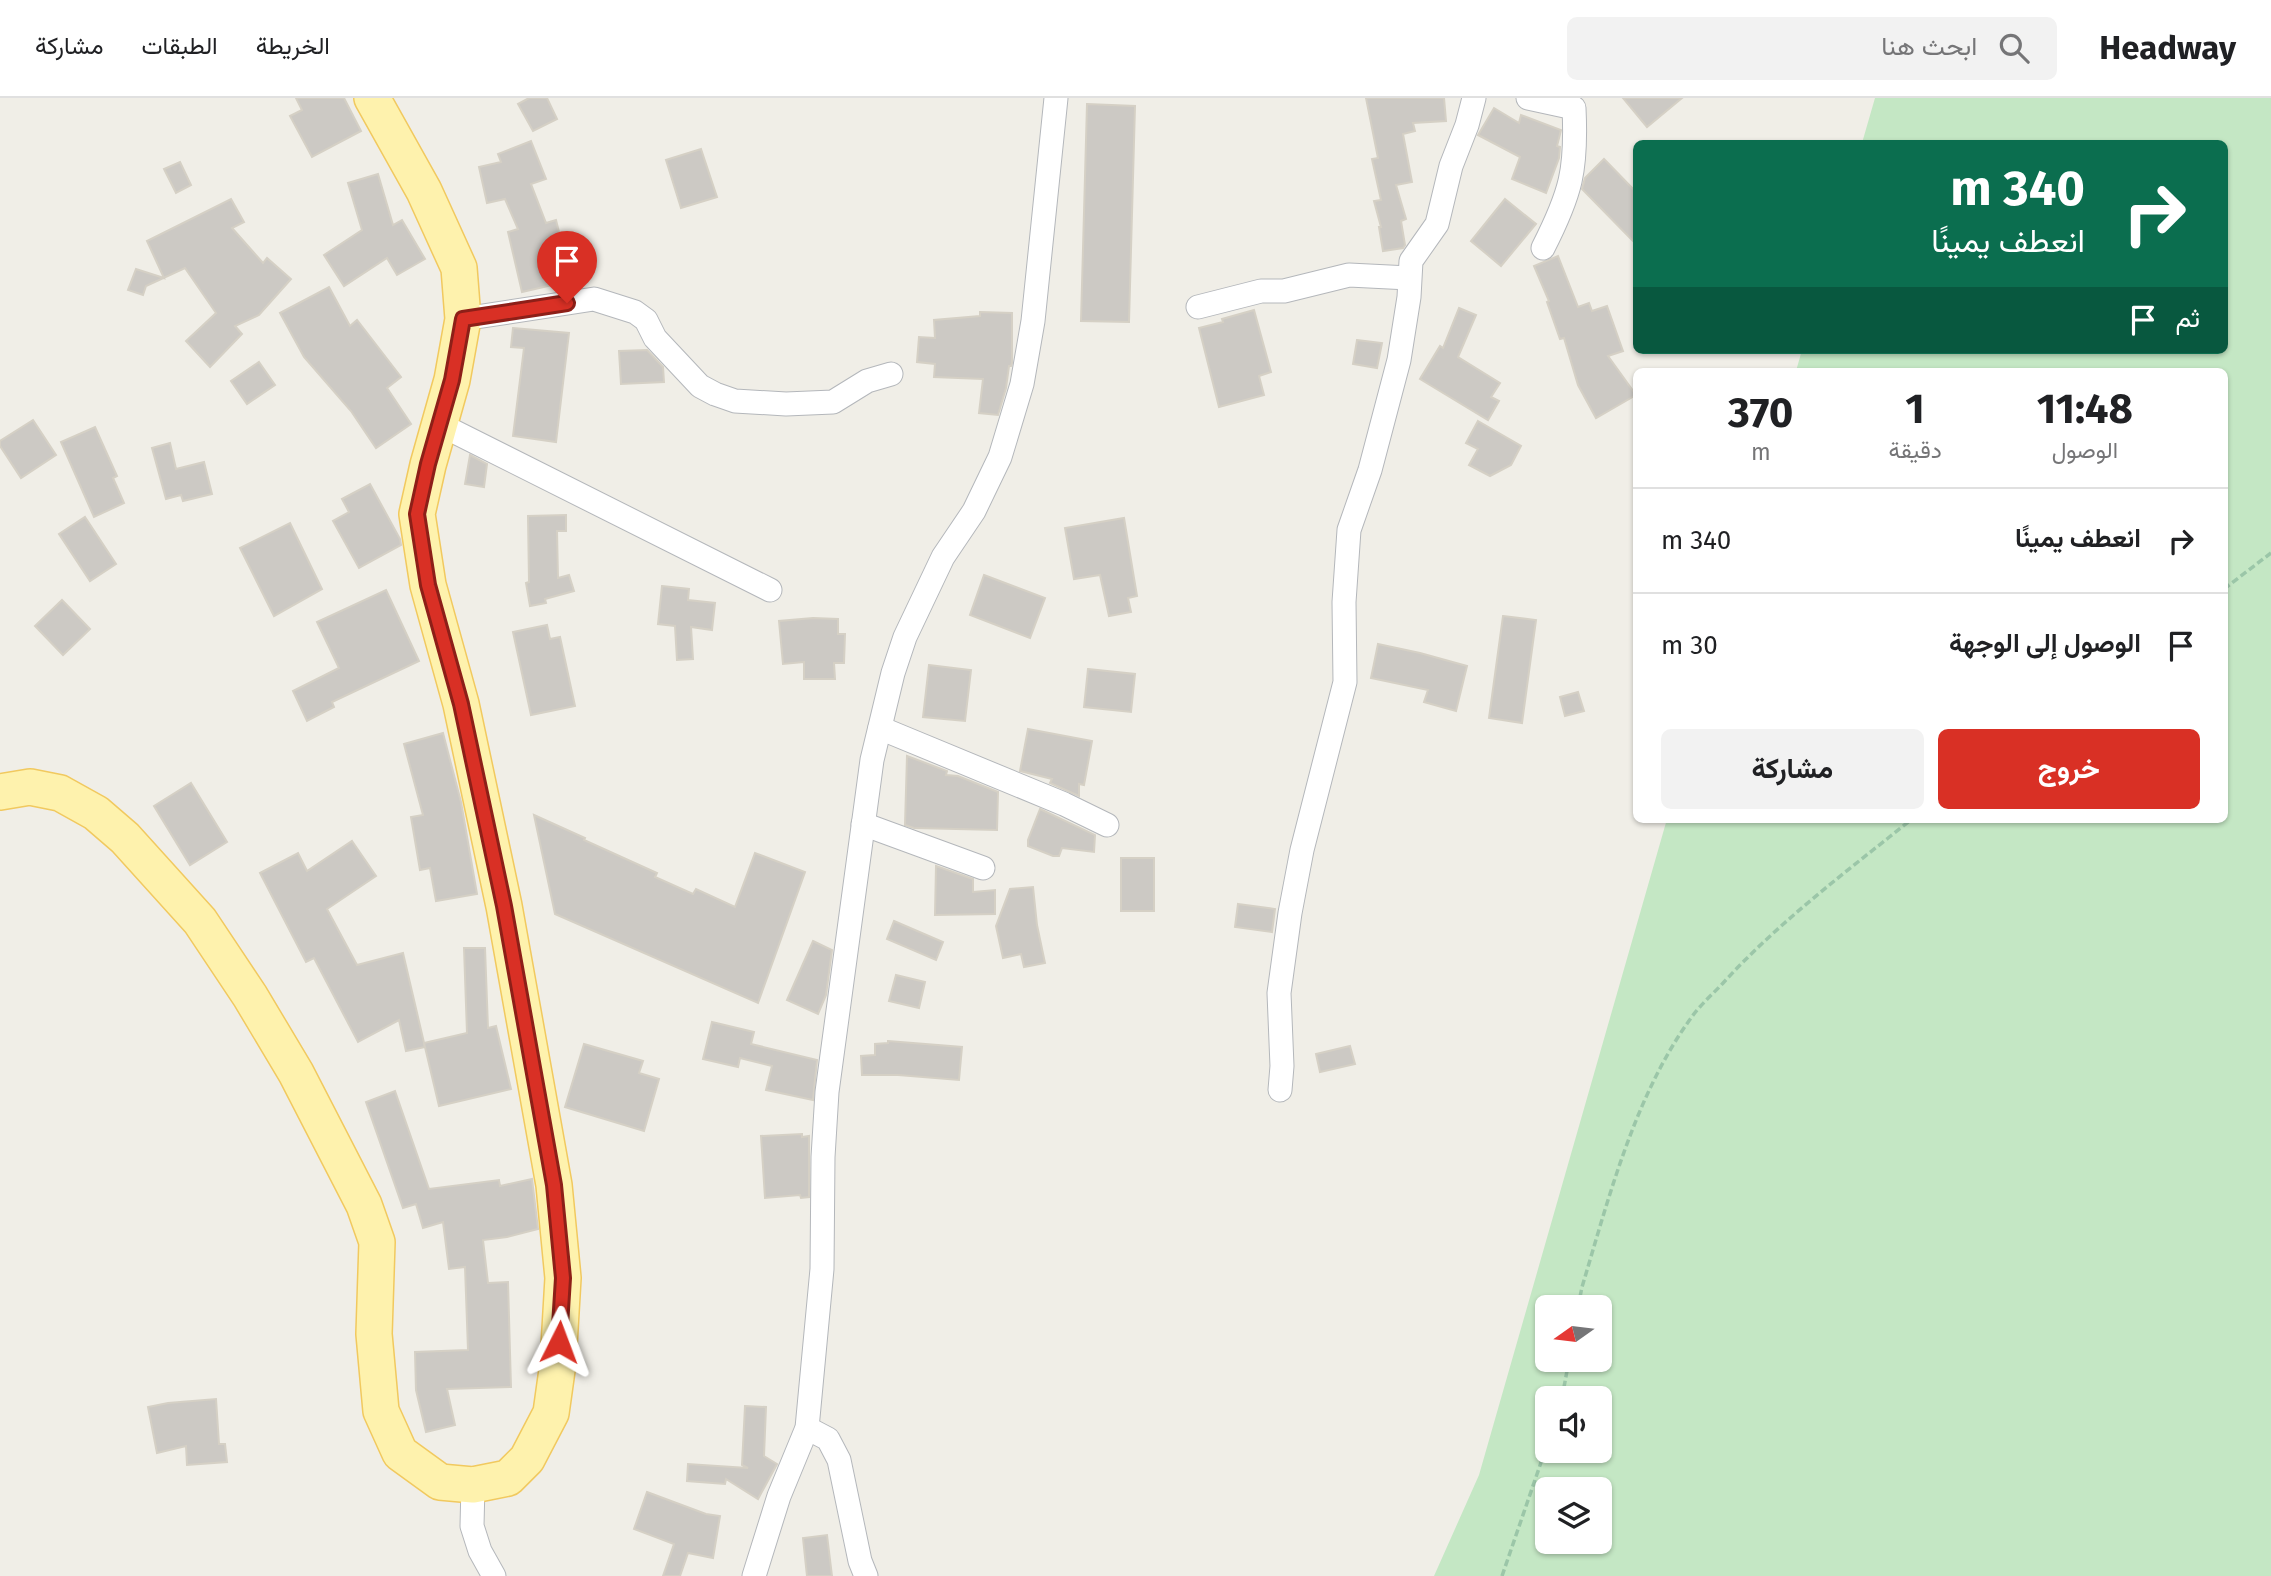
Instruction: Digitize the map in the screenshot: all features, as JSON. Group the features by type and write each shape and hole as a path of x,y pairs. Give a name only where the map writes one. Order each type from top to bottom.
{"main road":[{"path":"0,792 30,787 60,793 96,813 125,838 200,920 296,1073 364,1205 377,1242 374,1334 381,1411 400,1453 440,1482 473,1485 508,1478 527,1459 551,1413 558,1363 563,1278 554,1185 504,906 461,704 428,585 417,514 452,380 463,319 459,268 424,191 372,98"}],"street":[{"path":"754,1576 779,1496 807,1428 822,1269 822,1157 827,1092 872,760 905,636 943,557 974,511 1000,457 1022,384 1035,308 1056,98"},
{"path":"1280,1090 1282,1066 1279,993 1290,912 1302,850 1345,682 1344,602 1349,530 1370,470 1399,360 1409,297 1411,261 1437,224 1451,166 1474,98"},
{"path":"1528,98 1574,108 1574,168 1568,195 1543,248"},
{"path":"1198,307 1261,291 1284,290 1349,275 1409,278"},
{"path":"463,319 594,299 635,312 646,320 655,338 700,386 735,401 786,404 833,402 866,381 891,374"},
{"path":"439,424 770,590"},
{"path":"880,728 1064,804 1107,825"},
{"path":"863,824 983,868"},
{"path":"807,1428 828,1439 839,1460 860,1561 866,1576"},
{"path":"473,1485 472,1526 494,1576"}],"path":[{"path":"2228,586 2271,553"},
{"path":"1580,1295 1619,1166 1657,1075 1692,1017 1743,961 1799,909 1907,823"},
{"path":"1502,1576 1541,1463"}],"green space":[{"path":"1875,98 2271,98 2271,1576 1434,1576 1479,1475 1666,823 2228,823 2228,368 1797,368 1801,354 2228,354 2228,140 1863,140"}],"building":[{"path":"296,98 344,98 361,131 312,157 290,116 302,110"},
{"path":"529,98 547,98 557,119 533,131 518,104"},
{"path":"1366,98 1444,98 1446,121 1413,123 1415,131 1403,134 1412,182 1396,185 1406,219 1401,221 1405,245 1403,248 1383,251 1381,227 1374,201 1381,200 1372,159 1378,158"},
{"path":"1623,98 1682,98 1647,127"},
{"path":"1087,104 1135,106 1129,322 1081,321"},
{"path":"1494,108 1519,123 1521,115 1561,130 1557,146 1560,147 1559,158 1546,193 1512,179 1520,157 1478,135"},
{"path":"531,141 546,179 531,184 546,223 556,220 560,236 563,235 574,280 522,292 508,232 518,229 505,199 487,203 479,167 501,162 498,154"},
{"path":"701,149 717,197 681,208 666,160"},
{"path":"1604,159 1633,189 1633,241 1582,189 1585,178"},
{"path":"180,162 191,185 176,193 164,169"},
{"path":"378,174 393,225 402,220 425,259 397,275 387,258 344,286 324,255 362,230 348,183"},
{"path":"231,199 244,222 232,228 263,263 267,258 291,279 259,315 235,326 242,334 210,367 186,341 216,313 185,268 164,278 147,241"},
{"path":"1505,199 1536,224 1501,266 1471,241"},
{"path":"1558,256 1578,307 1589,303 1592,311 1607,306 1623,351 1608,356 1633,391 1633,397 1596,418 1578,385 1564,338 1560,339 1547,302 1549,301 1534,266"},
{"path":"136,269 164,278 146,286 143,295 128,290"},
{"path":"329,287 350,326 357,320 401,377 387,388 411,424 376,448 351,411 304,357 280,313"},
{"path":"1459,308 1476,315 1458,357 1500,383 1491,397 1499,401 1488,420 1420,379 1440,346 1443,348"},
{"path":"1254,310 1271,372 1259,376 1264,395 1219,407 1199,328"},
{"path":"980,312 1012,313 1012,363 1009,366 998,415 979,413 983,379 934,377 935,364 917,362 919,337 935,338 934,320 980,316"},
{"path":"513,328 569,333 556,442 513,436 524,348 511,347"},
{"path":"1357,340 1382,343 1377,368 1353,364"},
{"path":"647,350 663,367 664,382 621,384 619,351"},
{"path":"259,362 275,385 247,404 231,381"},
{"path":"33,420 56,455 21,478 0,446 0,441"},
{"path":"1478,421 1521,446 1511,465 1490,476 1469,465 1478,449 1466,443"},
{"path":"95,427 117,476 113,478 124,503 94,517 61,442"},
{"path":"170,443 176,469 204,462 212,494 183,501 181,495 166,499 152,448"},
{"path":"470,455 487,464 484,487 465,484"},
{"path":"370,484 401,545 359,568 333,521 349,512 342,499"},
{"path":"566,515 566,531 557,531 558,578 569,575 574,591 545,599 546,603 530,606 526,583 529,582 528,516"},
{"path":"85,517 116,564 90,581 59,534"},
{"path":"1124,518 1137,596 1128,598 1131,612 1109,616 1100,575 1074,579 1065,528"},
{"path":"290,523 322,589 274,616 240,548"},
{"path":"984,575 1045,598 1030,638 970,615"},
{"path":"662,586 689,589 688,600 715,603 712,630 691,627 693,659 677,660 675,626 658,624"},
{"path":"386,590 419,661 332,702 334,707 307,721 293,691 339,668 317,622"},
{"path":"62,600 90,629 63,655 35,626"},
{"path":"1503,616 1536,620 1522,723 1489,718"},
{"path":"838,619 838,634 845,634 844,663 834,663 835,679 804,679 804,662 783,664 779,621"},
{"path":"547,625 550,639 560,637 575,706 531,715 513,632"},
{"path":"1378,644 1467,666 1456,711 1424,702 1428,690 1371,678"},
{"path":"929,665 971,670 965,721 923,717"},
{"path":"1088,669 1135,674 1131,712 1084,707"},
{"path":"1578,692 1584,711 1565,716 1560,697"},
{"path":"1028,729 1092,741 1084,785 1079,784 1079,796 1050,783 1052,779 1020,771"},
{"path":"443,733 461,802 477,894 436,901 430,868 420,870 411,817 423,815 404,744"},
{"path":"907,756 947,771 946,775 958,776 998,792 997,830 914,828 905,825"},
{"path":"191,783 227,842 190,865 154,806"},
{"path":"1040,809 1095,835 1094,852 1062,848 1059,856 1053,856 1028,846"},
{"path":"534,815 657,873 655,877 693,894 696,889 735,907 755,853 805,872 758,1003 555,914"},
{"path":"352,841 376,876 327,909 357,965 403,953 425,1047 406,1051 399,1020 358,1042 314,958 306,962 260,873 298,853 307,871"},
{"path":"1121,858 1154,858 1154,911 1121,911"},
{"path":"936,866 973,879 973,892 995,890 995,914 935,915"},
{"path":"1033,887 1045,963 1024,967 1021,954 1003,958 996,926 1010,889"},
{"path":"1238,904 1275,909 1272,932 1235,927"},
{"path":"894,921 943,942 936,960 887,939"},
{"path":"813,941 832,950 826,995 818,1014 787,1000"},
{"path":"464,948 485,948 488,1028 496,1026 511,1089 439,1106 424,1043 467,1033"},
{"path":"896,975 925,982 919,1008 889,1001"},
{"path":"712,1022 754,1032 751,1044 817,1060 813,1100 766,1090 772,1066 740,1058 738,1067 703,1059"},
{"path":"888,1041 962,1047 959,1080 862,1075 861,1056 875,1055 875,1044"},
{"path":"584,1044 643,1061 639,1073 659,1079 644,1131 565,1107"},
{"path":"1350,1046 1355,1064 1320,1072 1316,1054"},
{"path":"395,1091 429,1189 499,1180 500,1186 532,1179 538,1229 483,1240 488,1283 508,1282 511,1387 447,1389 455,1425 426,1432 416,1390 415,1352 468,1350 465,1267 449,1269 443,1222 423,1228 416,1204 403,1208 366,1102"},
{"path":"802,1134 802,1137 809,1136 809,1197 801,1198 800,1195 765,1198 761,1136"},
{"path":"216,1399 219,1444 225,1444 227,1462 187,1465 186,1446 157,1453 148,1407"},
{"path":"745,1406 766,1407 764,1456 777,1464 758,1499 726,1479 725,1484 687,1481 688,1464 748,1468 742,1465"},
{"path":"647,1492 706,1514 720,1516 713,1558 688,1553 680,1576 663,1576 674,1544 634,1529"},
{"path":"827,1535 832,1576 807,1576 803,1538"}],"route":[{"path":"559,1342 563,1278 554,1185 504,906 461,704 428,585 417,514 452,380 463,319 567,303"}]}
